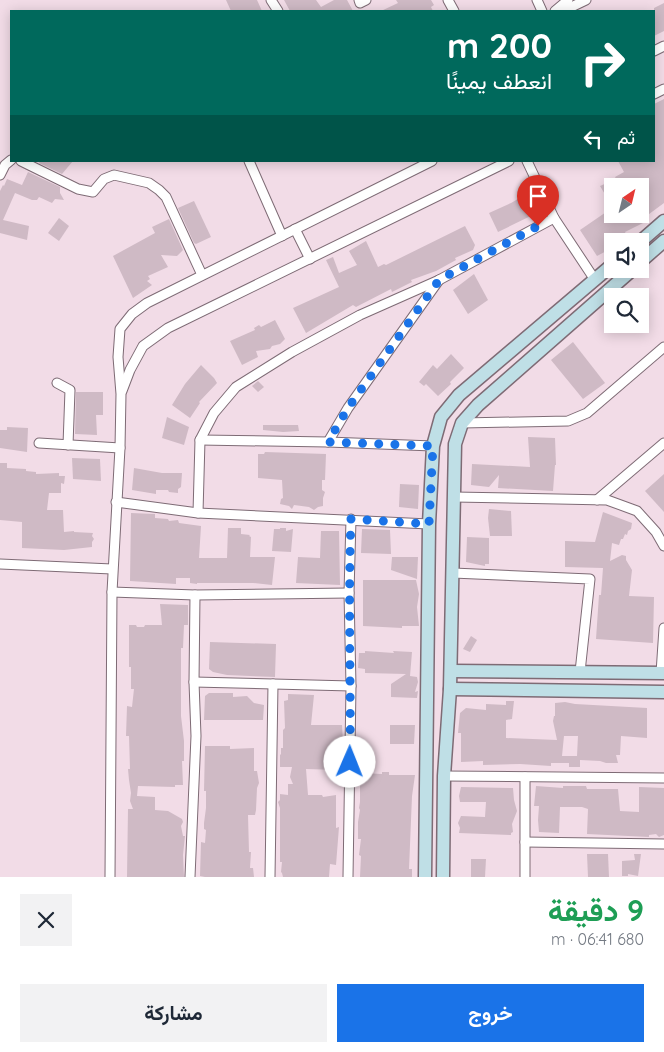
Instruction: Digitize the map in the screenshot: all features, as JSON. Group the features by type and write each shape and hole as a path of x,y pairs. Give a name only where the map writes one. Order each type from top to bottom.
{"street":[{"path":"556,10 568,0"},
{"path":"565,10 586,0"},
{"path":"0,175 5,165 10,161"},
{"path":"23,162 78,189 93,192 104,179 114,175 149,183 166,197 202,275"},
{"path":"249,162 282,236"},
{"path":"110,877 112,569 120,448 121,394 118,357 120,328 132,314 147,303 430,162"},
{"path":"121,394 130,370 143,346 162,333 507,162"},
{"path":"527,162 554,218 595,280"},
{"path":"198,513 200,440 214,413 236,387 292,352 360,315 439,280 554,218"},
{"path":"649,234 664,222"},
{"path":"296,229 310,259"},
{"path":"649,254 664,241"},
{"path":"425,877 429,524 433,446 441,417 459,395 604,272"},
{"path":"443,877 444,776 451,671 455,444 462,423 478,405 623,278"},
{"path":"328,442 348,408 439,280"},
{"path":"462,423 568,421 587,412 664,347"},
{"path":"58,383 70,390 68,445"},
{"path":"200,440 433,446"},
{"path":"39,443 120,448"},
{"path":"597,500 664,444"},
{"path":"454,498 607,500 637,511 656,532 664,546"},
{"path":"116,502 198,513 429,524"},
{"path":"348,877 351,519"},
{"path":"0,564 112,569"},
{"path":"453,573 590,580 580,672"},
{"path":"112,592 195,595 349,593"},
{"path":"190,877 196,736 194,682 195,595"},
{"path":"451,671 662,673 664,628"},
{"path":"194,682 351,686"},
{"path":"270,877 273,684"},
{"path":"450,689 664,692"},
{"path":"444,776 664,778"},
{"path":"525,877 526,777"},
{"path":"525,842 664,844"}],"building":[{"path":"226,0 257,0 262,10 231,10"},
{"path":"284,0 316,0 321,7 334,0 347,0 352,10 289,10"},
{"path":"396,0 431,0 434,5 431,7 432,10 383,10 398,3"},
{"path":"664,3 664,31 655,36 655,10 654,8"},
{"path":"664,99 664,203 649,214 649,178 615,177 624,172 619,162 655,162 655,104"},
{"path":"40,162 72,162 62,174"},
{"path":"28,172 60,187 60,193 64,200 55,199 52,203 39,197 37,200 32,200 15,193 3,220 29,226 27,240 0,233 0,191 7,179 22,185"},
{"path":"604,184 604,193 600,186"},
{"path":"530,192 541,211 498,232 489,213"},
{"path":"194,201 211,237 196,244 178,208"},
{"path":"604,214 604,223 643,223 626,233 604,233 604,252 597,256 580,230"},
{"path":"59,218 69,226 59,241 48,233"},
{"path":"169,219 183,250 177,256 161,255 168,267 148,276 150,279 147,281 152,285 133,298 113,256 155,233 152,227"},
{"path":"465,226 475,245 473,250 455,258 456,260 436,271 411,280 412,282 392,292 391,289 356,307 353,305 306,333 293,308 339,287 326,260 333,257 339,273 357,265 349,251 366,241 378,267 386,265"},
{"path":"474,274 488,300 468,314 453,290"},
{"path":"275,320 285,339 270,349 256,351 258,357 242,365 230,341 255,330 254,328 259,325 261,327"},
{"path":"573,342 605,383 583,399 551,360"},
{"path":"451,354 464,368 438,396 426,384 424,386 419,382 433,365 437,369"},
{"path":"201,365 217,383 199,402 190,418 172,405 185,384"},
{"path":"258,381 264,387 258,392 252,386"},
{"path":"76,392 103,392 103,415 96,415 97,435 75,434"},
{"path":"167,417 189,427 184,445 162,438"},
{"path":"263,425 298,425 299,431 263,430"},
{"path":"7,427 28,428 27,452 0,448 0,430 7,430"},
{"path":"528,437 555,438 556,465 553,491 498,488 499,475 489,487 471,485 472,464 530,467"},
{"path":"265,452 326,454 325,480 322,480 322,490 325,492 323,506 314,510 309,507 294,505 292,509 289,506 280,504 283,498 282,480 258,478 258,454 264,454"},
{"path":"72,458 100,459 101,481 73,479"},
{"path":"0,463 7,463 7,468 26,469 26,471 36,472 36,474 59,473 59,476 65,476 64,484 61,483 61,493 49,493 47,510 63,510 64,532 93,533 92,547 64,550 22,548 22,522 0,520"},
{"path":"134,468 162,473 182,473 181,487 178,489 178,493 169,492 168,490 156,490 156,494 132,490"},
{"path":"664,474 664,512 645,491"},
{"path":"400,484 419,485 418,509 399,507"},
{"path":"489,509 511,511 512,536 490,536"},
{"path":"603,512 632,523 631,529 621,539 619,545 612,543 610,561 622,555 626,556 626,560 632,570 629,596 654,597 653,643 596,639 603,568 565,567 565,541 595,542"},
{"path":"131,513 155,514 155,518 168,519 169,521 178,520 179,523 201,526 199,558 227,558 228,528 241,528 241,534 250,535 251,537 250,557 275,557 272,585 253,583 197,584 190,583 190,578 176,578 176,584 130,581"},
{"path":"286,528 286,531 293,529 291,552 272,551 274,529"},
{"path":"362,529 390,530 391,554 361,553"},
{"path":"321,531 339,531 340,585 296,583 298,557 320,558"},
{"path":"467,537 489,538 489,564 485,564 485,566 466,562"},
{"path":"392,557 418,557 417,579 391,570"},
{"path":"363,580 416,580 419,594 417,607 419,626 402,626 402,628 363,626"},
{"path":"160,604 188,605 188,625 184,625 183,648 181,648 181,716 184,741 184,761 182,761 183,785 175,785 175,787 138,786 137,796 155,797 155,810 168,811 182,819 181,826 183,836 185,836 183,855 184,877 127,877 128,809 133,809 130,801 128,769 130,769 129,736 126,736 127,706 132,707 134,689 131,689 131,667 129,667 129,625 144,627 145,625 162,625"},
{"path":"471,636 477,640 470,652 463,649"},
{"path":"210,642 276,644 275,677 227,675 213,672 209,669"},
{"path":"365,651 412,652 410,676 417,677 418,682 415,692 418,691 417,698 391,697 391,684 406,674 365,673 365,669 358,668 359,653 365,653"},
{"path":"209,693 233,693 233,697 247,696 254,703 264,705 263,720 204,720 205,696"},
{"path":"288,694 314,695 311,725 342,725 343,743 341,743 338,770 306,769 308,795 322,795 323,797 336,795 336,828 339,827 336,865 330,864 329,877 283,877 281,872 280,808 278,802 280,794 288,795 288,784 293,784 290,777 292,767 280,767 283,730 285,728 284,701 288,700"},
{"path":"506,701 514,701 512,719 506,720 506,738 557,740 553,721 555,703 565,702 647,708 647,738 621,736 620,755 616,755 618,763 580,760 580,767 569,767 569,763 551,763 551,766 520,764 483,765 483,761 461,762 461,733 458,733 460,713 466,708 486,710 486,704 506,705","holes":["564,736 578,736 577,756 562,756"]},
{"path":"390,725 415,725 414,744 390,744"},
{"path":"205,746 230,746 230,749 254,748 254,771 257,771 259,783 255,815 248,815 249,852 251,852 250,868 253,868 254,877 200,876 201,842 205,843 206,830 204,829 206,808 206,791 204,791"},
{"path":"382,772 389,772 389,775 415,775 412,796 409,869 412,869 412,877 360,877 361,856 359,855 361,839 358,839 358,822 361,773 382,774"},
{"path":"536,786 563,788 563,786 586,786 587,789 618,789 620,811 639,812 639,787 664,788 664,835 659,837 656,834 649,835 649,837 587,834 588,809 582,807 560,807 559,833 539,832 539,806 534,806"},
{"path":"461,787 513,788 517,811 512,824 513,832 511,835 459,833 458,823 461,816 485,817 486,802 460,802"},
{"path":"587,854 608,854 609,877 588,877"},
{"path":"634,854 641,854 638,876 628,874 628,876 622,876 622,861 635,860"},
{"path":"471,859 486,859 485,877 471,877"}],"route":[{"path":"350,762 349,593 351,519 429,524 433,446 328,442 348,408 439,280 538,226"}]}
